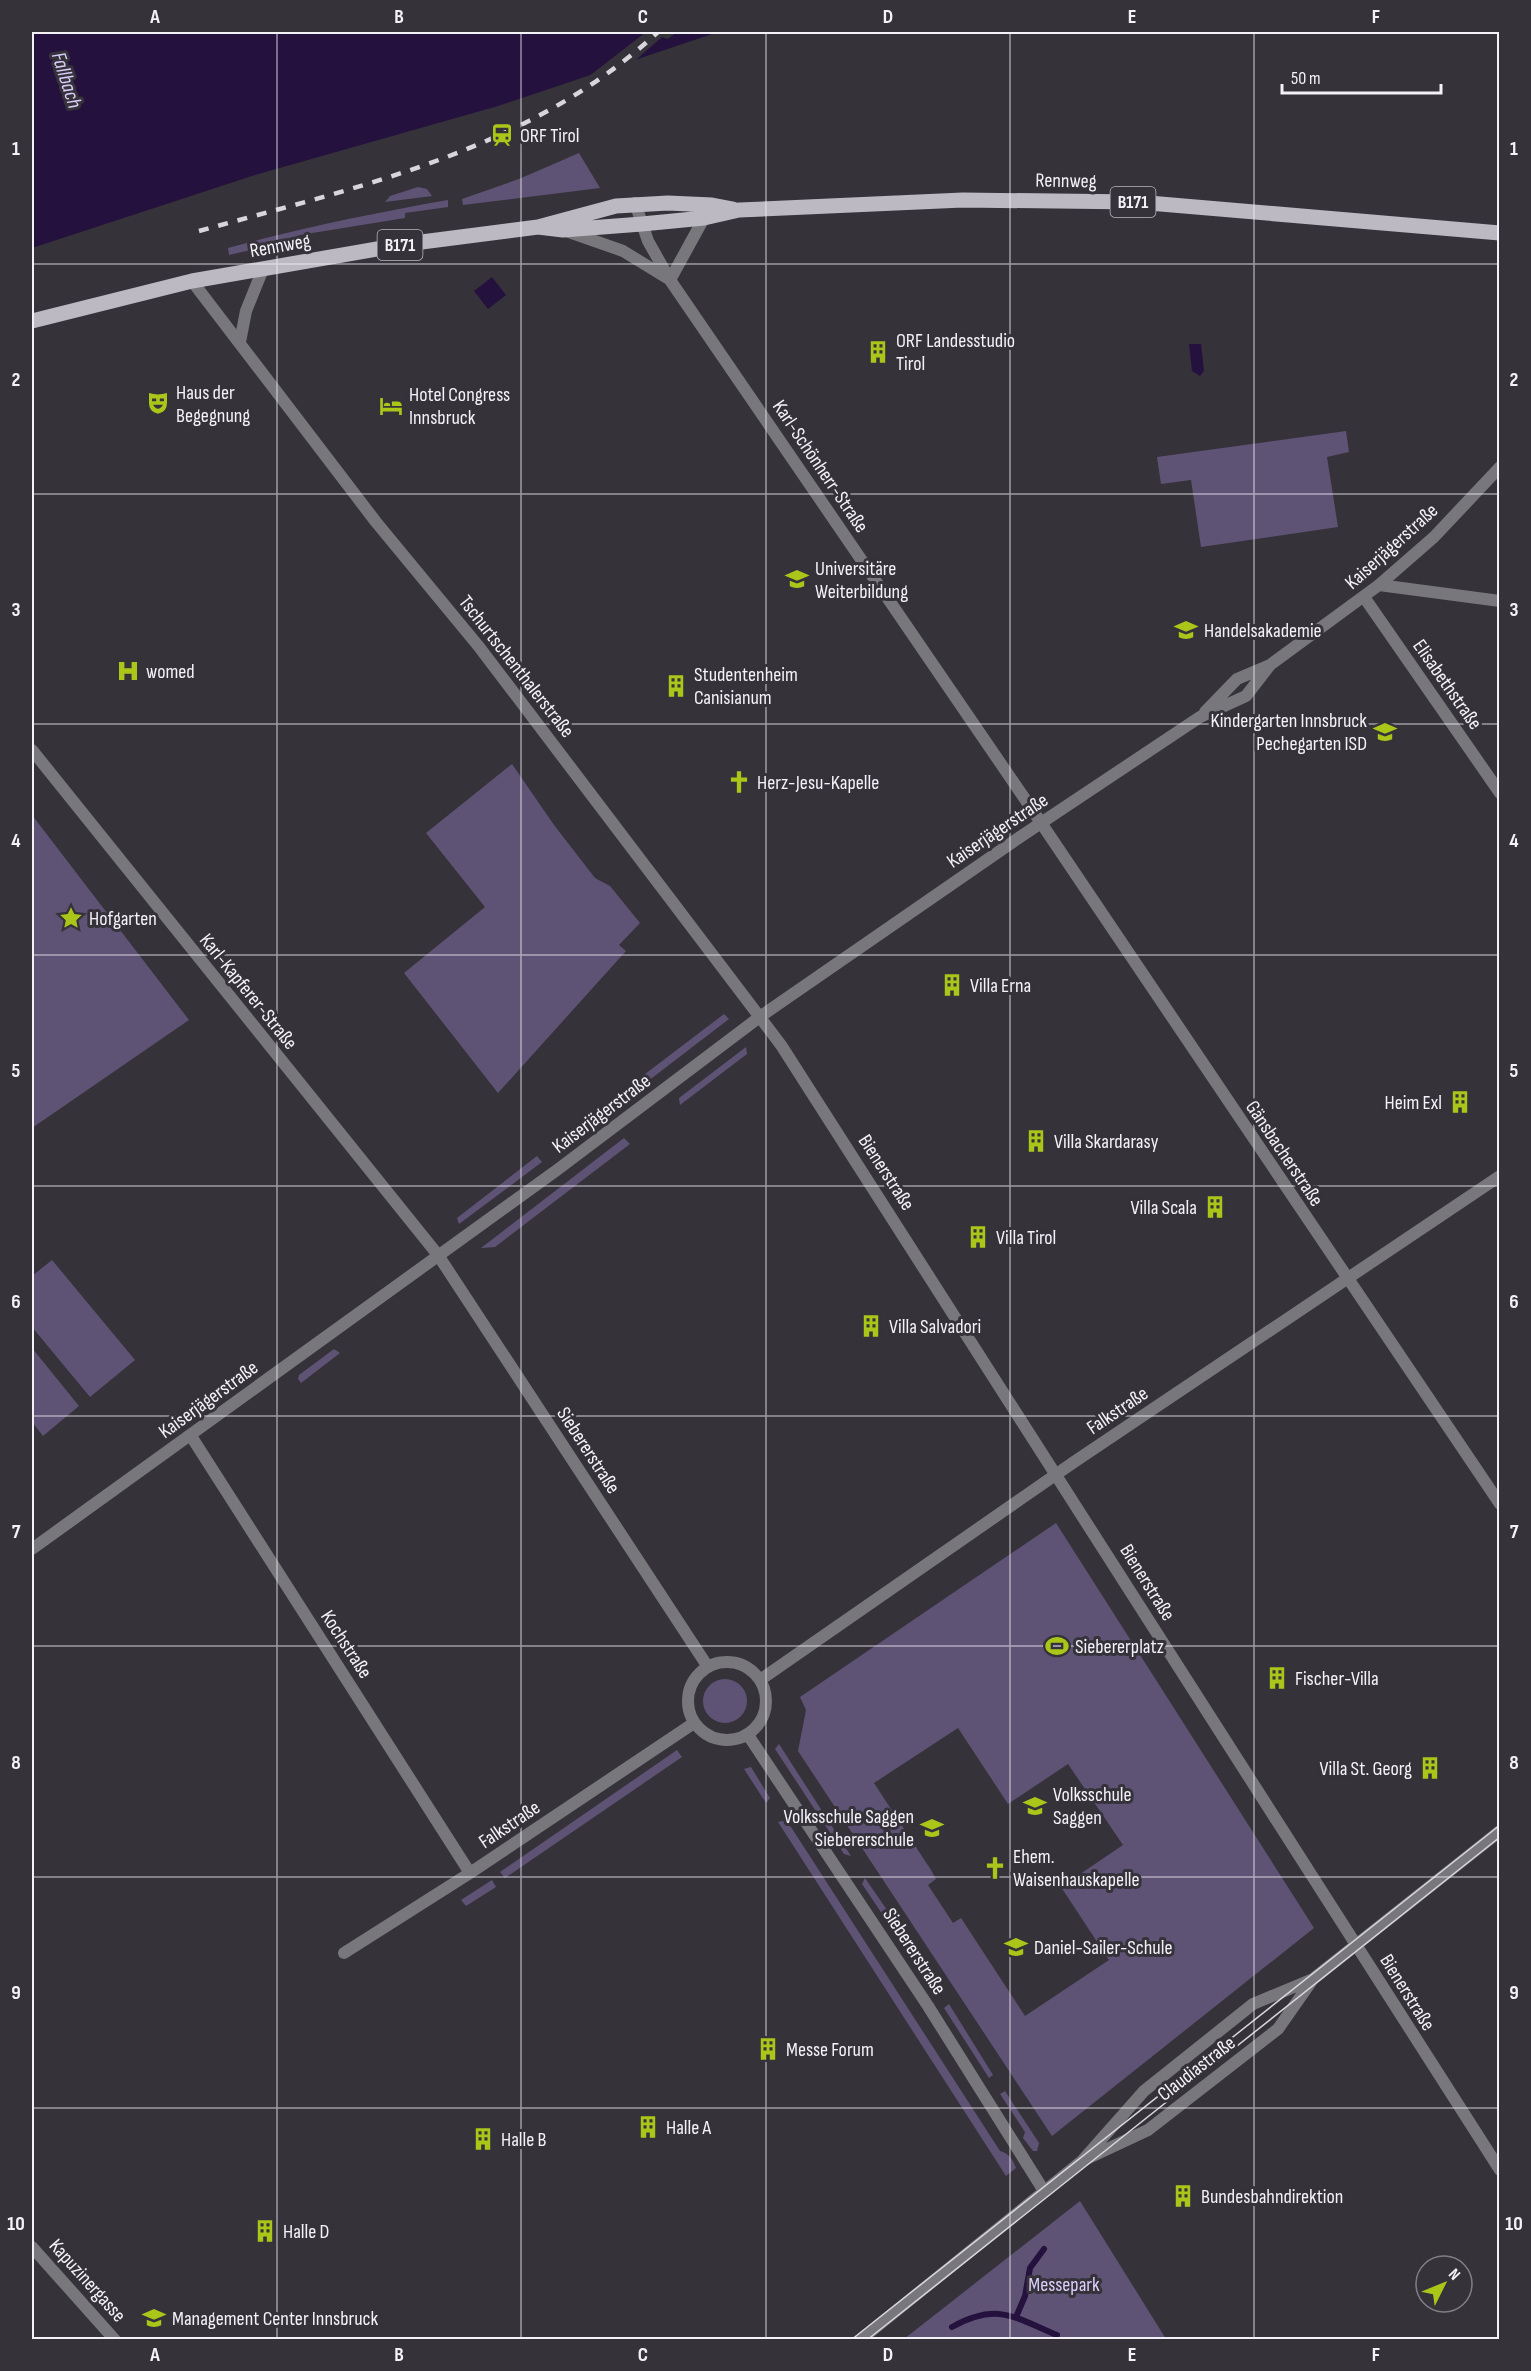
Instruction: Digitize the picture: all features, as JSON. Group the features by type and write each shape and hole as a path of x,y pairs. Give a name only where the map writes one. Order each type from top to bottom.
{"main road":[{"name":"Rennweg","path":"538,227 563,230 704,218 738,210 963,200 1137,202 1500,233"},
{"name":"Rennweg","path":"32,321 192,281 406,244 538,227 604,208 635,204 712,205 738,210"}],"street":[{"name":"Karl-Schönherr-Straße","path":"635,204 655,256 670,280 1041,823"},
{"path":"670,280 704,218"},
{"name":"Karl-Schönherr-Straße","path":"563,230 623,251 670,280"},
{"path":"240,342 246,311 263,269"},
{"name":"Tschurtschenthalerstraße","path":"192,281 376,522 486,656 761,1016"},
{"name":"Kaiserjägerstraße","path":"1200,717 1237,679 1270,665 1379,585 1434,537 1500,467"},
{"path":"1379,585 1500,601"},
{"name":"Elisabethstraße","path":"1364,597 1500,793"},
{"name":"Kaiserjägerstraße","path":"32,1549 638,1111 761,1016 1041,823 1200,717 1246,696 1270,665"},
{"name":"Karl-Kapferer-Straße","path":"32,750 438,1255"},
{"name":"Gänsbacherstraße","path":"1041,823 1500,1504"},
{"name":"Bienerstraße","path":"761,1016 1057,1474 1355,1946 1500,2170"},
{"name":"Falkstraße","path":"760,1680 1057,1474 1500,1176"},
{"name":"Siebererstraße","path":"438,1255 708,1667"},
{"name":"Kochstraße","path":"191,1436 470,1873"},
{"path":"719,1663 736,1664 752,1671 760,1680 765,1691 765,1710 758,1727 748,1735 725,1741 712,1738 694,1723 688,1711 690,1686 708,1667 719,1663"},
{"name":"Falkstraße","path":"344,1953 470,1873 694,1723"},
{"name":"Siebererstraße","path":"748,1735 928,2006 1044,2191"},
{"name":"Claudiastraße","path":"860,2340 1082,2161 1144,2091 1235,2018 1254,2004 1313,1979 1500,1831"},
{"name":"Claudiastraße","path":"1082,2161 1148,2130 1278,2029 1313,1979"},
{"name":"Kapuzinergasse","path":"32,2247 115,2340"}],"green space":[{"path":"579,153 600,188 463,205 462,199 519,179"},
{"path":"418,187 427,189 432,196 385,202 390,196"},
{"path":"448,200 448,207 405,213 405,218 300,235 272,245 229,255 228,248 255,241 338,221"},
{"path":"1346,431 1349,452 1327,457 1338,527 1201,547 1191,480 1161,484 1157,457"},
{"path":"512,764 554,825 595,878 610,886 640,923 619,945 626,951 498,1093 404,973 485,907 426,833"},
{"name":"Hofgarten","path":"32,815 189,1020 32,1128"},
{"path":"724,1014 729,1019 635,1091 630,1091 628,1087"},
{"path":"746,1047 747,1054 680,1105 679,1098"},
{"path":"624,1138 630,1144 495,1247 481,1248"},
{"path":"537,1156 542,1162 459,1224 457,1218"},
{"path":"52,1260 135,1360 90,1397 32,1327 32,1276"},
{"path":"32,1348 79,1406 43,1436 32,1422"},
{"path":"334,1349 340,1353 301,1383 298,1379 299,1375"},
{"name":"Volksschule Saggen","path":"1056,1523 1314,1928 1052,2136 798,1751 806,1710 800,1697","holes":["958,1728 1008,1804 1068,1764 1123,1845 1061,1887 1109,1960 1025,2016 961,1918 953,1923 928,1885 936,1879 874,1783"]},
{"path":"725,1679 741,1685 747,1701 741,1717 725,1723 709,1717 703,1701 709,1685"},
{"path":"779,1744 851,1856 844,1854 775,1749"},
{"path":"677,1750 682,1757 505,1878 500,1872"},
{"path":"751,1767 770,1798 766,1803 744,1769"},
{"path":"783,1821 791,1827 1000,2151 1006,2153 1012,2160 1016,2168 1006,2176 778,1822"},
{"path":"865,1878 898,1926 893,1930 862,1884"},
{"path":"492,1880 496,1887 466,1906 461,1900"},
{"path":"902,1932 941,1991 935,1994 896,1936"},
{"path":"949,2004 993,2075 989,2078 944,2008"},
{"path":"1005,2091 1039,2143 1037,2151 1033,2151 1023,2138 1025,2132 1000,2094"},
{"name":"Messepark","path":"1080,2201 1166,2339 904,2339"}],"water":[{"name":"Fallbach","path":"32,32 718,32 498,106 255,175 32,248"},
{"path":"492,277 506,295 488,309 474,291"},
{"path":"1189,344 1201,344 1204,371 1200,376 1192,371"}],"pier":[{"path":"646,32 677,32 668,39 662,37 630,65 584,80"}],"waterway":[{"path":"1016,2317 1025,2296 1030,2268 1044,2249"},
{"path":"952,2327 968,2319 994,2314 1017,2318 1057,2335"}],"tram line":[{"path":"851,2340 1500,1825"},
{"path":"867,2340 1500,1837"}],"railway":[{"path":"199,231 382,179 442,159 500,135 555,107 608,73 658,32"}],"place":[{"name":"ORF Tirol","path":"502,135"},
{"name":"ORF Landesstudio Tirol","path":"878,352"},
{"name":"Haus der Begegnung","path":"158,403"},
{"name":"Hotel Congress Innsbruck","path":"391,406"},
{"name":"Universitäre Weiterbildung","path":"797,579"},
{"name":"Handelsakademie","path":"1186,630"},
{"name":"womed","path":"128,671"},
{"name":"Studentenheim Canisianum","path":"676,686"},
{"name":"Kindergarten Innsbruck Pechegarten ISD","path":"1385,732"},
{"name":"Herz-Jesu-Kapelle","path":"739,782"},
{"name":"Hofgarten","path":"71,918"},
{"name":"Villa Erna","path":"952,985"},
{"name":"Heim Exl","path":"1460,1102"},
{"name":"Villa Skardarasy","path":"1036,1141"},
{"name":"Villa Scala","path":"1215,1207"},
{"name":"Villa Tirol","path":"978,1237"},
{"name":"Villa Salvadori","path":"871,1326"},
{"name":"Siebererplatz","path":"1057,1646"},
{"name":"Fischer-Villa","path":"1277,1678"},
{"name":"Villa St. Georg","path":"1430,1768"},
{"name":"Volksschule Saggen","path":"1035,1806"},
{"name":"Volksschule Saggen Siebererschule","path":"932,1828"},
{"name":"Ehem. Waisenhauskapelle","path":"995,1868"},
{"name":"Daniel-Sailer-Schule","path":"1016,1947"},
{"name":"Messe Forum","path":"768,2049"},
{"name":"Halle A","path":"648,2127"},
{"name":"Halle B","path":"483,2139"},
{"name":"Bundesbahndirektion","path":"1183,2196"},
{"name":"Halle D","path":"265,2231"},
{"name":"Management Center Innsbruck","path":"154,2318"}]}
